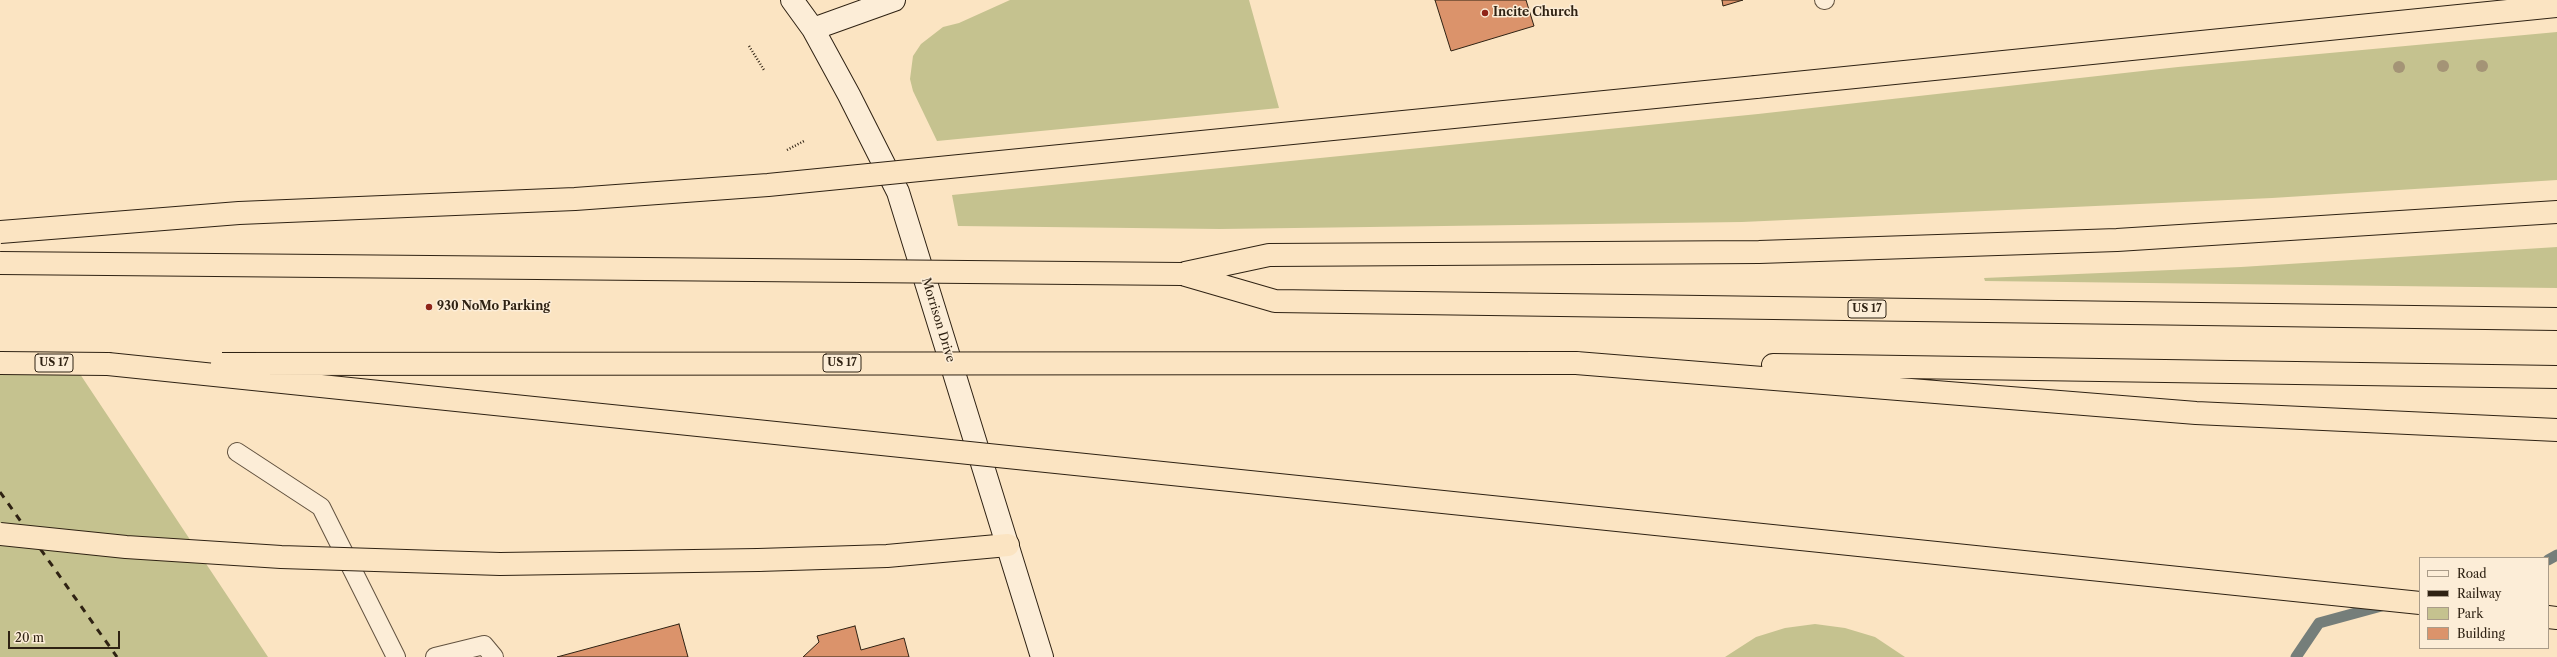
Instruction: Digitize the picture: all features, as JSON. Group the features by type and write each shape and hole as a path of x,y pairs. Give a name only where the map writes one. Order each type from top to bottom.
{"highway":[{"path":"0,232 240,213 575,199 768,185 2557,6"},
{"path":"1182,274 1269,255 1775,252 2118,240 2557,212"},
{"name":"US 17","path":"0,263 1182,274 1276,301 2557,319"},
{"name":"US 17","path":"0,363 1576,363 2557,377"},
{"path":"1576,363 2196,413 2557,430"},
{"path":"108,364 2419,603"},
{"path":"0,534 126,547 281,557 500,564 758,560 887,556 1008,545"}],"main road":[{"name":"Morrison Drive","path":"792,0 813,29 849,95 898,192 1042,657"},
{"path":"813,29 894,0"}],"lane":[{"path":"237,452 321,507 396,657"},
{"path":"435,657 484,645 494,657"}],"path":[{"path":"749,46 764,70"}],"green space":[{"path":"1010,0 1249,0 1279,108 937,141 913,91 910,79 913,56 921,44 943,27 959,23"},
{"path":"2557,32 2557,180 2272,198 1742,222 1220,229 958,226 952,195 1758,114 2178,67"},
{"path":"2557,247 2557,288 1985,281 1984,278 2241,267"},
{"path":"0,372 80,374 268,657 0,657"},
{"path":"1815,624 1845,628 1875,637 1905,657 1725,657 1756,637 1785,628"}],"building":[{"name":"Incite Church","path":"1435,0 1526,0 1534,26 1451,51"},
{"path":"1722,0 1743,0 1723,6"},
{"path":"679,624 688,657 557,657"},
{"path":"855,626 861,650 904,638 909,657 803,657 819,642 817,636"}],"waterway":[{"path":"2549,559 2557,555"},
{"path":"2296,657 2319,623 2385,605"}],"railway":[{"path":"0,492 117,657"}],"place":[{"name":"Incite Church","path":"1485,13"},
{"name":"930 NoMo Parking","path":"429,307"}]}
